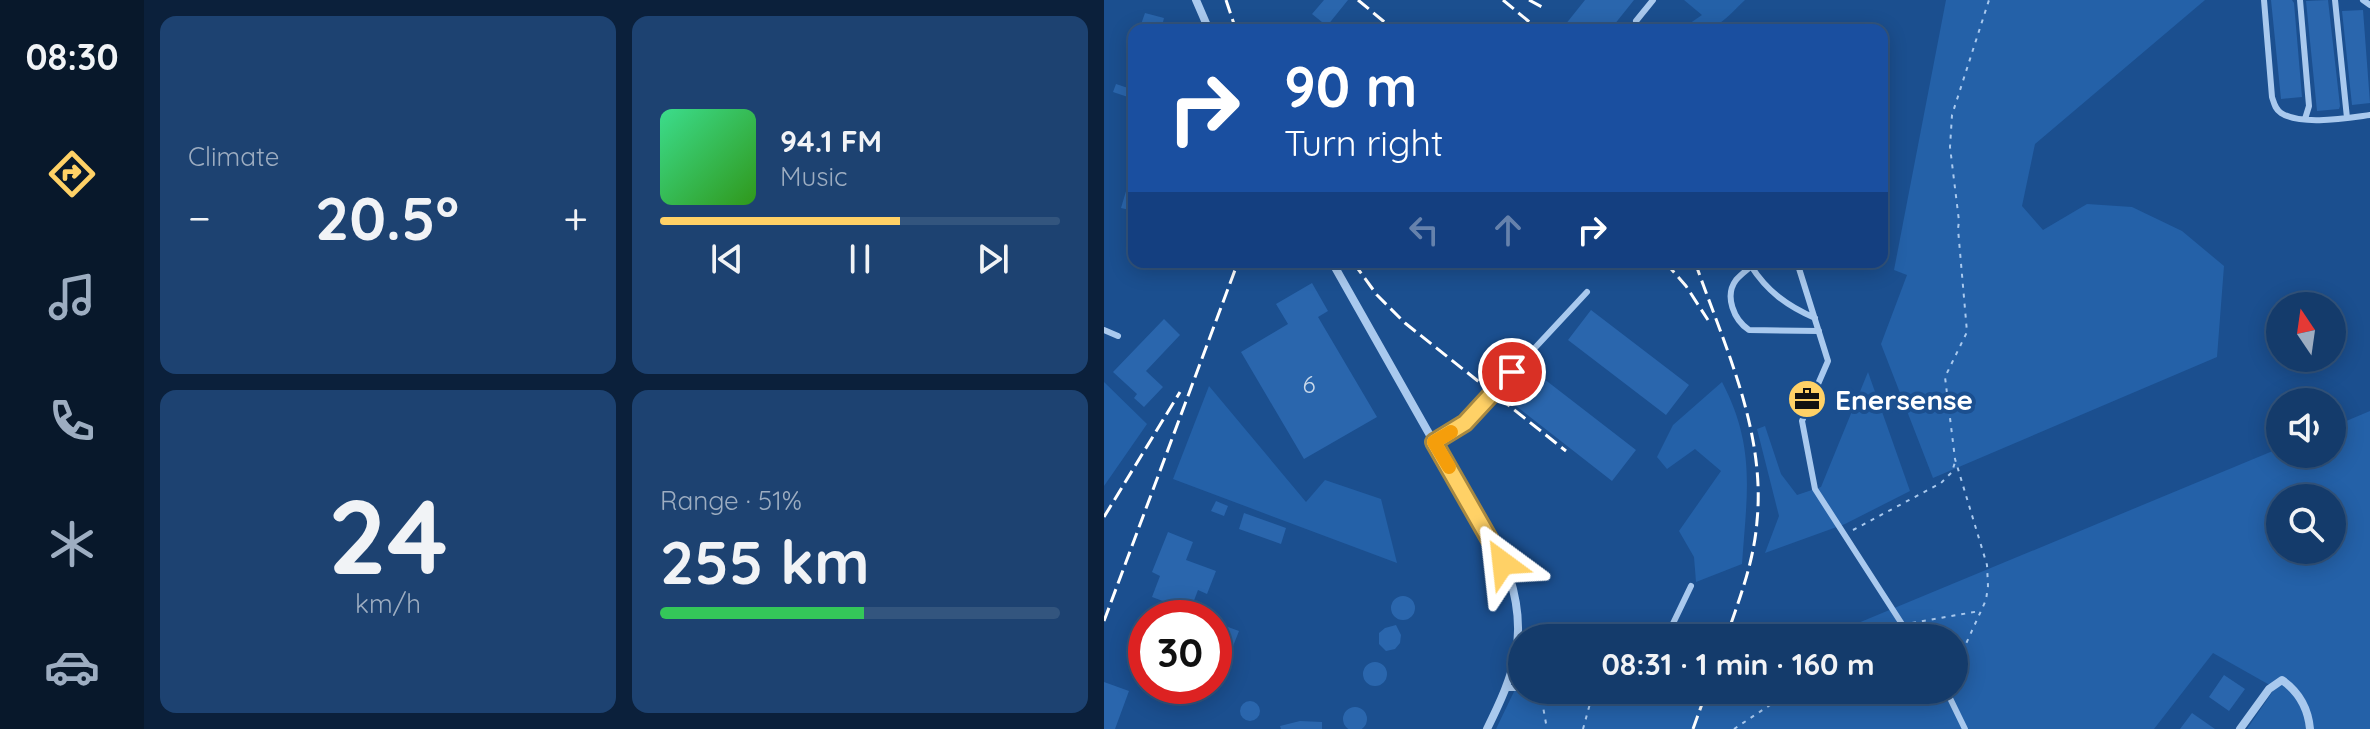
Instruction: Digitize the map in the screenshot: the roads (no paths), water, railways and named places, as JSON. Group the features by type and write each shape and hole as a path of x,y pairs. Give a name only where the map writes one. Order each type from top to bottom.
{"street":[{"path":"1196,0 1206,24"},
{"path":"1335,268 1503,563 1514,590 1518,612 1518,649 1507,688 1487,729"},
{"path":"2240,729 2269,689 2282,680 2296,690 2304,705 2310,729"}],"lane":[{"path":"1636,21 1653,0"},
{"path":"2264,0 2272,97 2276,109 2283,115 2305,119 2370,115"},
{"path":"2300,0 2309,106 2305,119"},
{"path":"2335,0 2347,118"},
{"path":"2363,0 2370,5"},
{"path":"1750,268 1735,281 1730,296 1736,317 1743,326 1749,330 1819,331"},
{"path":"1756,268 1762,283 1790,307 1815,318"},
{"path":"1799,268 1828,361 1802,421 1815,489 1903,624"},
{"path":"1434,442 1465,423 1587,292"},
{"path":"1104,330 1118,336"},
{"path":"1673,624 1691,586"},
{"path":"1953,704 1965,729"}],"railway":[{"path":"1226,0 1234,24"},
{"path":"1358,0 1387,24"},
{"path":"1503,0 1532,24"},
{"path":"1529,0 1544,8"},
{"path":"1104,621 1236,268"},
{"path":"1357,268 1377,295 1405,323 1566,451"},
{"path":"1670,268 1708,320"},
{"path":"1697,268 1740,389 1755,454 1758,487 1753,551 1731,624"},
{"path":"1104,517 1180,392"},
{"path":"1693,729 1702,704"}],"place":[{"name":"Enersense","path":"1807,399"}]}
